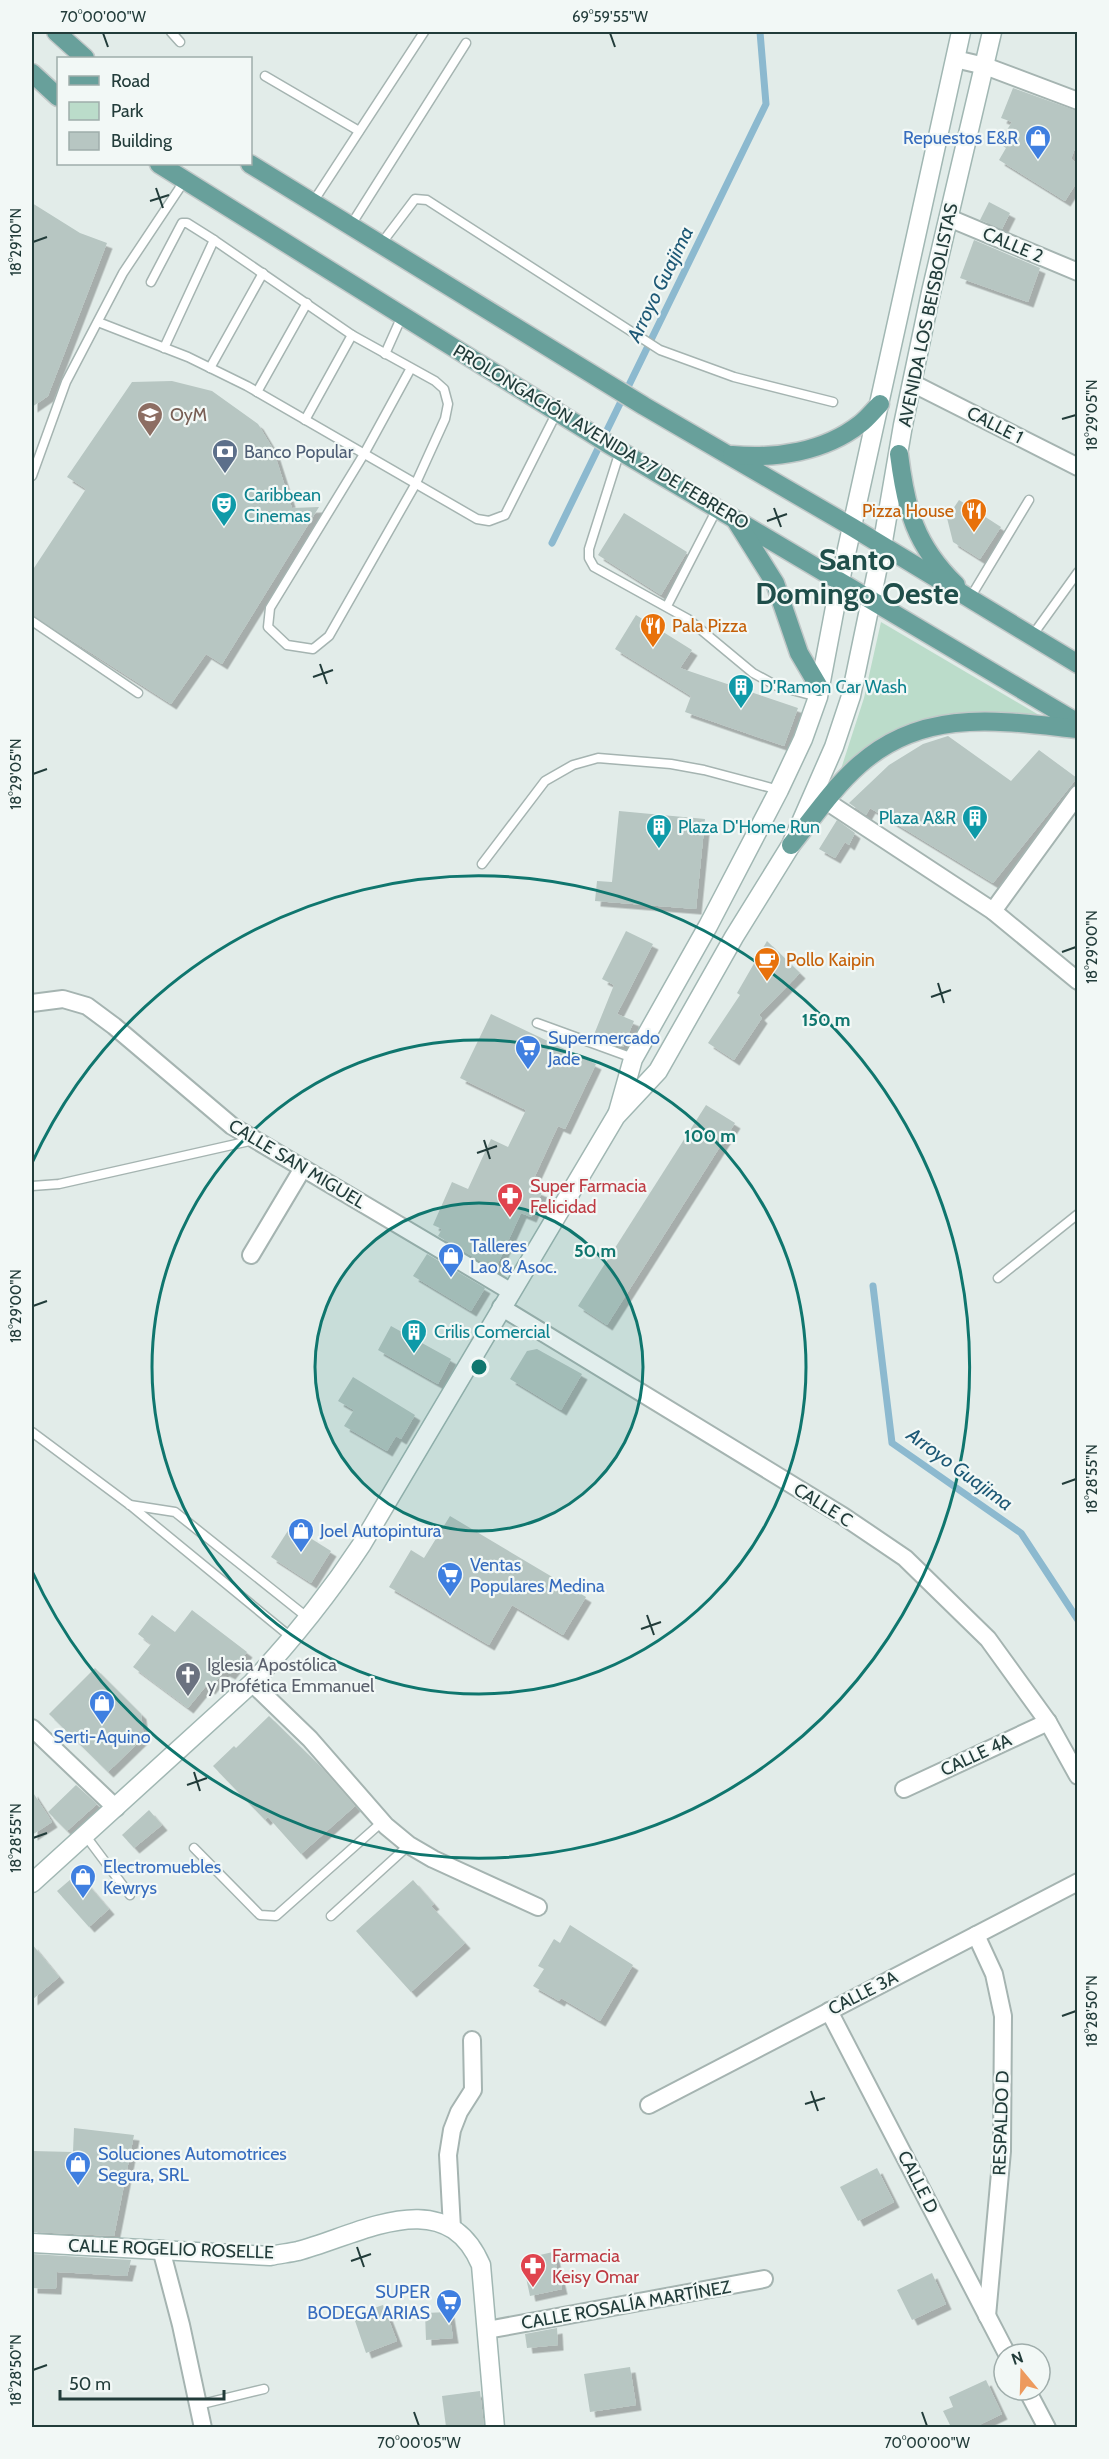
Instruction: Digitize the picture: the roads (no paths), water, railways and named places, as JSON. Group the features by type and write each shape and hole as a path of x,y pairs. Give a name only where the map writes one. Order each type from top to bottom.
{"main road":[{"path":"56,32 84,57"},
{"name":"AVENIDA LOS BEISBOLISTAS","path":"616,1116 633,1059 708,926 778,790 803,739 818,692 903,287 961,32"},
{"name":"AVENIDA LOS BEISBOLISTAS","path":"616,1116 658,1071 734,937 791,845 834,747 851,696 882,547 912,383 992,32"},
{"path":"32,73 57,96"},
{"name":"PROLONGACIÓN AVENIDA 27 DE FEBRERO","path":"161,165 615,448 1077,723"},
{"path":"252,165 644,406 852,527 1077,664"},
{"path":"724,454 753,457 782,456 809,449 836,439 861,424 880,404"},
{"path":"899,454 912,523 928,554 974,602"},
{"path":"725,513 775,584 798,653 818,692"},
{"path":"791,845 826,801 860,764 878,750 925,727 963,720 991,720 1077,729"},
{"path":"32,1883 252,1683 292,1638 338,1580 362,1545 616,1116"},
{"name":"CALLE ROGELIO ROSELLE","path":"32,2243 270,2256 297,2252 386,2222 425,2218 452,2228 473,2246 481,2265 495,2427"}],"street":[{"path":"955,59 985,66 1077,101"},
{"name":"CALLE 2","path":"949,218 1077,272"},
{"name":"CALLE 1","path":"912,383 1077,467"},
{"path":"993,911 1077,795"},
{"path":"826,801 993,911 1077,981"},
{"name":"CALLE SAN MIGUEL","path":"32,1003 63,999 87,1006 232,1126 303,1168 506,1299"},
{"path":"251,1255 303,1168"},
{"name":"CALLE C","path":"506,1299 905,1558 988,1639 1048,1722 1077,1776"},
{"path":"252,1683 310,1739 382,1822 409,1845 433,1859 538,1907"},
{"name":"CALLE 4A","path":"904,1789 1048,1722"},
{"path":"32,1728 116,1808"},
{"name":"CALLE 3A","path":"649,2105 1077,1882"},
{"name":"RESPALDO D","path":"976,1935 994,1974 1003,2016 1002,2151 987,2316"},
{"name":"CALLE D","path":"829,2011 1001,2342"},
{"path":"452,2228 448,2155 452,2130 459,2112 473,2090 472,2040"},
{"path":"161,2250 181,2325 203,2427"},
{"name":"CALLE ROSALÍA MARTÍNEZ","path":"487,2330 764,2279"},
{"path":"1033,2402 1047,2427"}],"lane":[{"path":"171,32 180,42"},
{"path":"313,202 424,32"},
{"path":"350,226 466,43"},
{"path":"265,76 359,131"},
{"path":"32,476 66,382 123,273 185,180"},
{"path":"381,244 415,199 427,200 660,350 734,377 833,402"},
{"path":"151,282 182,223 187,223 352,335 411,368 444,389 448,404 445,419 415,485 329,636 313,649 287,645 268,627 270,608 364,454 411,368"},
{"path":"164,348 214,240"},
{"path":"210,368 263,273"},
{"path":"256,392 307,303"},
{"path":"385,354 403,315"},
{"path":"98,322 210,368 477,519 489,521 506,515 563,414"},
{"path":"305,420 352,335"},
{"path":"615,448 589,549 589,558 594,567 667,606 704,631 753,673 777,686 818,692"},
{"path":"974,602 1029,500"},
{"path":"667,606 725,513"},
{"path":"1032,636 1077,573"},
{"path":"32,621 138,693"},
{"path":"482,864 545,781 573,765 598,758 671,764 704,770 778,790"},
{"path":"537,1023 633,1059"},
{"path":"32,1186 59,1184 255,1140"},
{"path":"998,1278 1077,1214"},
{"path":"32,1432 130,1505 292,1638"},
{"path":"130,1505 175,1512 308,1618"},
{"path":"194,1848 260,1915 276,1916 382,1822"},
{"path":"86,1835 130,1895"},
{"path":"331,1916 409,1845"},
{"path":"198,2405 264,2390"}],"waterway":[{"name":"Arroyo Guajima","path":"552,543 766,104 760,32"},
{"name":"Arroyo Guajima","path":"873,1286 892,1443 1021,1533 1078,1620"}],"place":[{"name":"Repuestos E&R","path":"1038,161"},
{"name":"OyM","path":"150,438"},
{"name":"Banco Popular","path":"225,475"},
{"name":"Caribbean Cinemas","path":"224,528"},
{"name":"Pizza House","path":"974,534"},
{"name":"Pala Pizza","path":"653,649"},
{"name":"D'Ramon Car Wash","path":"741,710"},
{"name":"Plaza A&R","path":"975,841"},
{"name":"Plaza D'Home Run","path":"659,850"},
{"name":"Pollo Kaipin","path":"767,983"},
{"name":"Supermercado Jade","path":"528,1071"},
{"name":"Super Farmacia Felicidad","path":"510,1219"},
{"name":"Talleres Lao & Asoc.","path":"451,1279"},
{"name":"Crilis Comercial","path":"414,1355"},
{"name":"Joel Autopintura","path":"301,1554"},
{"name":"Ventas Populares Medina","path":"450,1598"},
{"name":"Iglesia Apostólica y Profética Emmanuel","path":"188,1698"},
{"name":"Serti-Aquino","path":"102,1726"},
{"name":"Electromuebles Kewrys","path":"83,1900"},
{"name":"Soluciones Automotrices Segura, SRL","path":"78,2187"},
{"name":"Farmacia Keisy Omar","path":"533,2289"},
{"name":"SUPER BODEGA ARIAS","path":"449,2325"}],"district":[{"name":"Santo Domingo Oeste","path":"857,576"}]}
